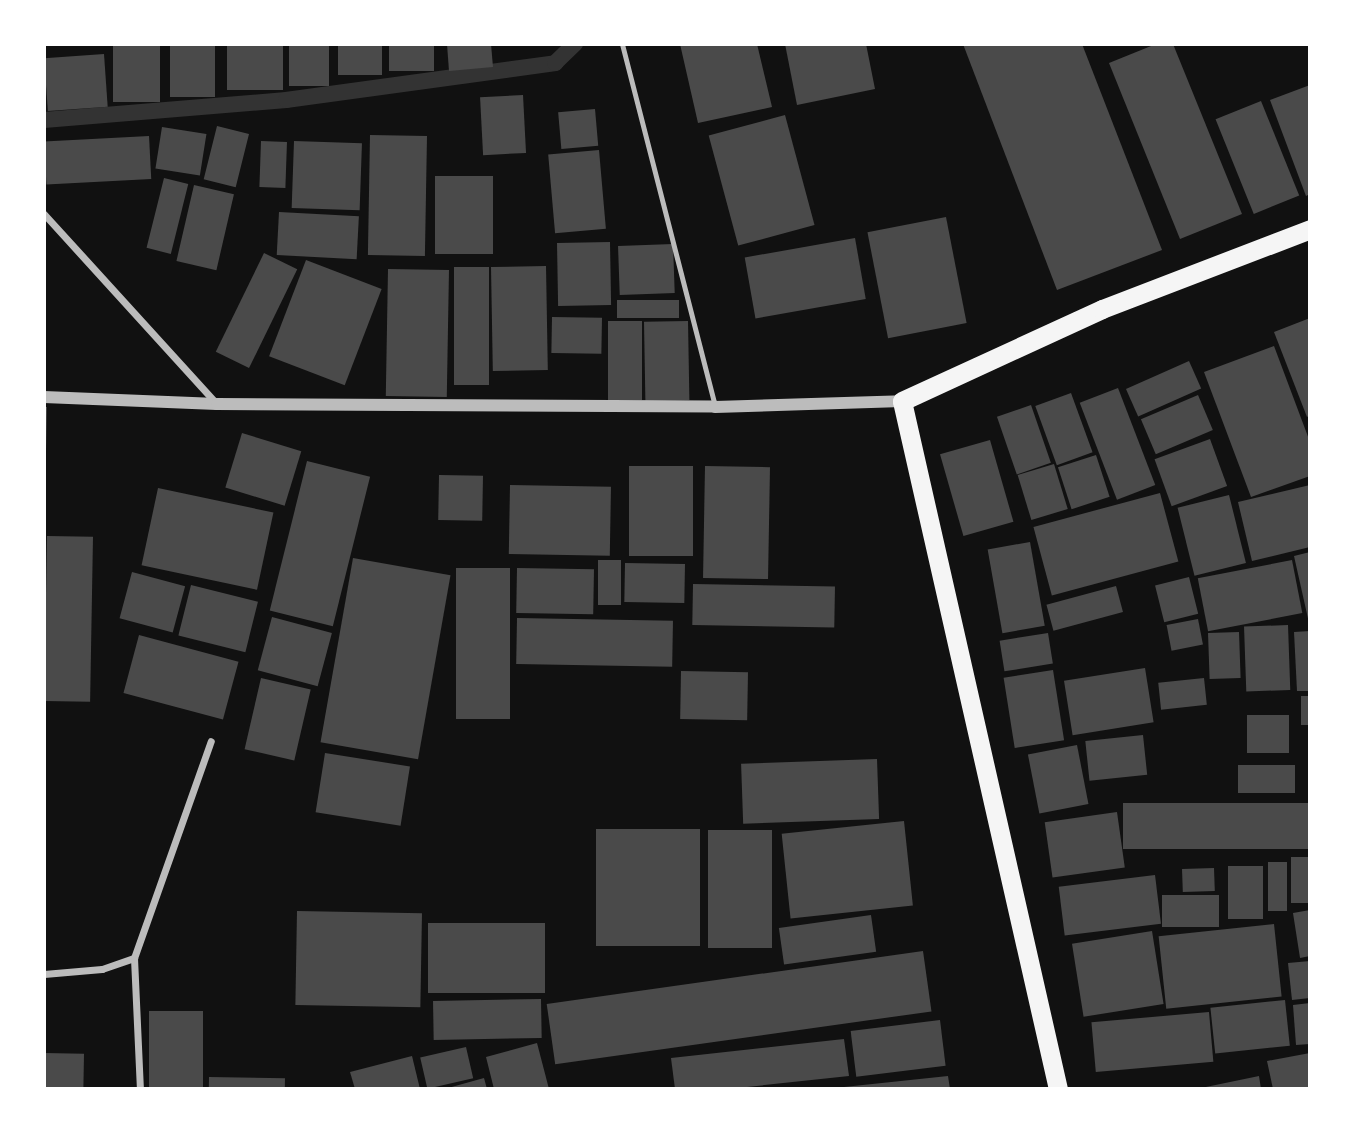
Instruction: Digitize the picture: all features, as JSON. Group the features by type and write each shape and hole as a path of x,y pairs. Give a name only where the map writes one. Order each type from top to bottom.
{"highway":[{"path":"1058,1089 902,401 1102,309 1310,229"}],"street":[{"path":"44,214 217,404"},
{"path":"44,397 217,404 715,407 902,401"},
{"path":"141,1089 134,958 211,741"},
{"path":"44,974 102,969 134,958"}],"lane":[{"path":"622,44 715,407"}],"building":[{"path":"113,44 160,44 160,102 113,102"},
{"path":"170,44 215,44 215,97 170,97"},
{"path":"227,44 283,44 283,90 227,90"},
{"path":"289,44 329,44 329,86 289,86"},
{"path":"338,44 382,44 382,75 338,75"},
{"path":"389,44 434,44 434,71 389,71"},
{"path":"447,44 491,44 493,67 449,71"},
{"path":"680,44 757,44 772,107 698,123"},
{"path":"785,44 866,44 875,89 797,105"},
{"path":"963,44 1082,44 1162,250 1057,290"},
{"path":"1156,44 1173,44 1242,214 1180,239 1109,63"},
{"path":"104,54 108,107 48,111 44,58"},
{"path":"1310,85 1310,194 1306,196 1270,100"},
{"path":"523,95 526,153 483,155 480,97"},
{"path":"1261,101 1299,196 1254,214 1216,119"},
{"path":"595,109 598,146 561,149 558,112"},
{"path":"785,115 815,225 738,246 709,135"},
{"path":"217,126 249,134 236,187 204,179"},
{"path":"162,127 206,134 200,176 155,168"},
{"path":"370,135 427,136 425,256 368,255"},
{"path":"149,136 151,179 46,184 44,141"},
{"path":"261,141 287,142 285,188 259,187"},
{"path":"294,141 362,143 360,210 292,208"},
{"path":"599,150 606,229 555,233 548,154"},
{"path":"435,176 493,176 493,254 435,254"},
{"path":"164,178 188,184 171,254 147,248"},
{"path":"194,185 234,194 216,270 176,261"},
{"path":"279,212 359,216 357,259 277,255"},
{"path":"946,217 967,323 888,338 867,232"},
{"path":"855,238 866,299 755,319 745,257"},
{"path":"610,242 611,305 558,306 557,243"},
{"path":"673,244 675,293 620,295 618,246"},
{"path":"264,253 297,269 249,368 216,352"},
{"path":"306,260 382,289 345,385 269,356"},
{"path":"546,266 548,370 493,371 491,267"},
{"path":"454,267 489,267 489,385 454,385"},
{"path":"388,269 449,270 447,397 386,396"},
{"path":"617,300 679,300 679,318 617,318"},
{"path":"552,317 602,318 601,354 551,353"},
{"path":"1310,318 1310,415 1307,417 1274,332"},
{"path":"608,321 642,321 642,400 608,400"},
{"path":"688,321 689,400 645,401 644,322"},
{"path":"1274,346 1310,442 1310,476 1251,497 1204,372"},
{"path":"1189,361 1201,388 1138,416 1126,389"},
{"path":"1118,388 1155,485 1117,500 1080,403"},
{"path":"1071,393 1093,452 1057,465 1035,406"},
{"path":"1198,395 1213,430 1156,454 1141,419"},
{"path":"1031,405 1051,463 1017,474 997,417"},
{"path":"44,407 47,407 46,452 44,451"},
{"path":"242,433 301,451 285,506 225,488"},
{"path":"1210,439 1227,486 1172,506 1155,459"},
{"path":"990,440 1013,522 963,536 940,454"},
{"path":"1096,455 1110,497 1072,509 1058,467"},
{"path":"307,461 370,477 333,626 270,610"},
{"path":"1054,464 1068,509 1031,520 1018,475"},
{"path":"629,466 693,466 693,556 629,556"},
{"path":"705,466 770,467 768,579 703,578"},
{"path":"439,475 483,476 482,521 438,520"},
{"path":"510,485 611,487 610,556 509,554"},
{"path":"1310,485 1310,547 1252,561 1238,502"},
{"path":"158,488 273,513 257,590 142,565"},
{"path":"1160,493 1178,562 1052,595 1033,527"},
{"path":"1229,495 1246,563 1195,576 1178,508"},
{"path":"47,536 93,537 90,702 44,701"},
{"path":"1030,542 1045,626 1002,633 988,549"},
{"path":"1310,552 1310,622 1309,623 1294,556"},
{"path":"353,558 450,575 418,759 321,742"},
{"path":"598,560 621,560 621,605 598,605"},
{"path":"1292,560 1302,613 1208,631 1198,578"},
{"path":"625,563 685,564 684,603 624,602"},
{"path":"456,568 510,568 510,719 456,719"},
{"path":"517,568 594,569 593,614 516,613"},
{"path":"132,572 185,586 173,633 120,618"},
{"path":"1189,577 1198,614 1164,622 1155,585"},
{"path":"693,584 835,586 834,627 692,625"},
{"path":"191,585 258,602 245,652 178,635"},
{"path":"1116,586 1123,612 1053,631 1046,605"},
{"path":"272,617 332,633 318,686 258,670"},
{"path":"517,618 673,621 672,667 516,664"},
{"path":"1198,619 1203,645 1172,651 1167,625"},
{"path":"1288,625 1290,690 1246,691 1244,627"},
{"path":"1310,631 1310,691 1297,691 1294,632"},
{"path":"1239,632 1241,678 1210,679 1208,633"},
{"path":"1048,633 1053,664 1004,671 1000,641"},
{"path":"139,635 238,662 223,720 123,693"},
{"path":"1145,668 1154,722 1073,735 1064,681"},
{"path":"1053,670 1064,740 1015,748 1004,678"},
{"path":"681,671 748,672 747,720 680,719"},
{"path":"261,678 311,689 294,761 245,749"},
{"path":"1204,678 1207,705 1161,710 1158,683"},
{"path":"1301,696 1310,696 1310,725 1301,725"},
{"path":"1247,715 1289,715 1289,753 1247,753"},
{"path":"1143,735 1147,775 1089,781 1085,741"},
{"path":"1077,745 1088,804 1039,813 1028,755"},
{"path":"325,753 410,766 401,826 316,812"},
{"path":"877,759 879,819 743,824 741,764"},
{"path":"1238,765 1295,765 1295,793 1238,793"},
{"path":"1123,803 1310,803 1310,849 1123,849"},
{"path":"1117,812 1125,867 1053,878 1045,822"},
{"path":"904,821 913,906 791,918 782,834"},
{"path":"596,829 700,829 700,946 596,946"},
{"path":"708,830 772,830 772,948 708,948"},
{"path":"1291,857 1310,857 1310,903 1291,903"},
{"path":"1268,862 1287,862 1287,911 1268,911"},
{"path":"1228,866 1263,866 1263,919 1228,919"},
{"path":"1214,868 1215,891 1183,892 1182,869"},
{"path":"1155,875 1161,924 1065,935 1059,887"},
{"path":"1162,895 1219,895 1219,927 1162,927"},
{"path":"1310,910 1310,956 1300,958 1293,913"},
{"path":"297,911 422,913 420,1007 295,1005"},
{"path":"871,915 876,952 784,965 779,928"},
{"path":"428,923 545,923 545,993 428,993"},
{"path":"1274,924 1282,997 1166,1009 1159,936"},
{"path":"1152,931 1164,1004 1084,1017 1072,944"},
{"path":"923,951 931,1011 555,1064 547,1004"},
{"path":"1310,961 1310,998 1292,1000 1288,963"},
{"path":"541,999 542,1038 434,1040 433,1001"},
{"path":"1285,1000 1290,1046 1215,1054 1210,1008"},
{"path":"1310,1003 1310,1044 1296,1045 1293,1005"},
{"path":"149,1011 203,1011 203,1089 149,1089"},
{"path":"1209,1012 1213,1062 1096,1072 1091,1022"},
{"path":"940,1020 946,1066 856,1077 851,1031"},
{"path":"844,1039 849,1076 728,1089 675,1089 671,1058"},
{"path":"537,1043 549,1089 494,1089 486,1057"},
{"path":"466,1047 473,1078 427,1089 420,1058"},
{"path":"44,1053 84,1054 83,1089 44,1089"},
{"path":"1310,1053 1310,1089 1273,1089 1267,1061"},
{"path":"412,1056 420,1089 355,1089 350,1072"},
{"path":"948,1076 950,1089 844,1089 844,1087"},
{"path":"1259,1076 1261,1089 1201,1089 1201,1088"},
{"path":"209,1077 285,1078 285,1089 209,1089"},
{"path":"484,1078 487,1089 448,1089 448,1088"}],"waterway":[{"path":"44,120 286,100 555,63 575,44"}]}
